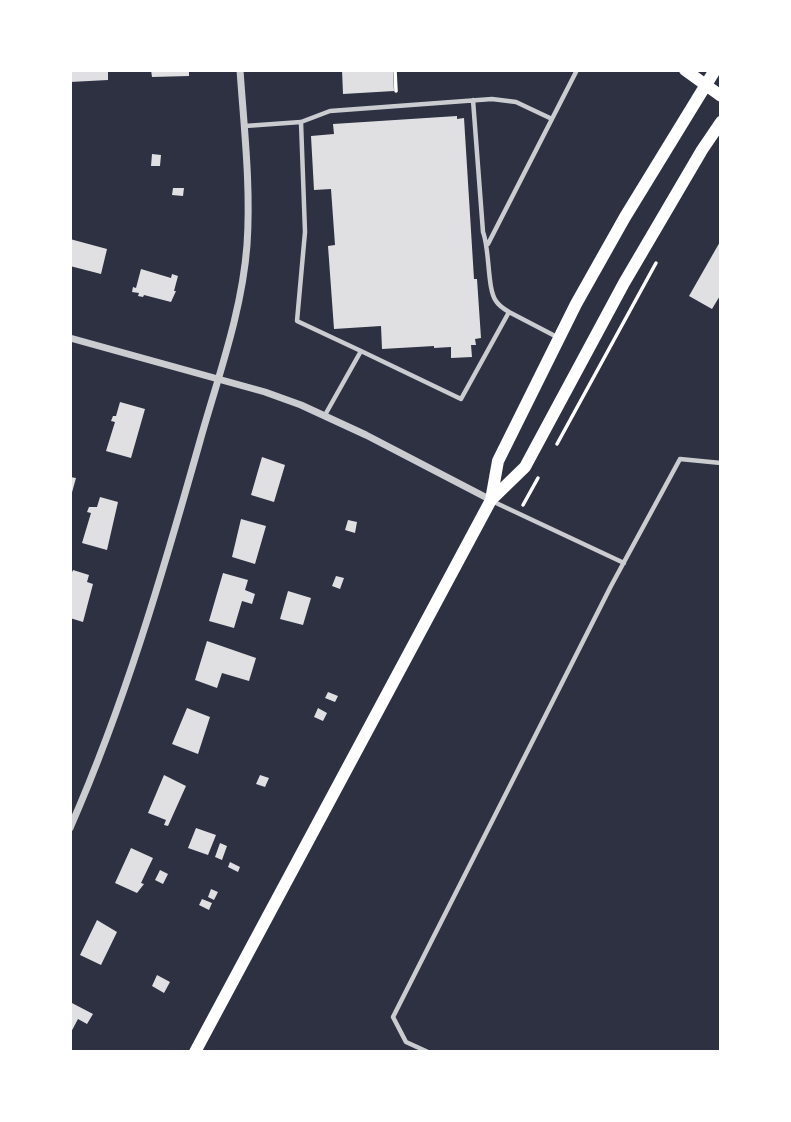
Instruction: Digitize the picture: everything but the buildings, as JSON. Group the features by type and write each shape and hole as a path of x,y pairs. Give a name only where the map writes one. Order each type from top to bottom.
{"main road":[{"path":"685,70 721,96"},
{"path":"491,500 498,461 559,338 625,217 715,70"},
{"path":"195,1052 491,500 525,467 624,283 721,122"}],"street":[{"path":"70,828 131,672 159,587 235,316 247,246 248,209 240,70"},
{"path":"70,338 265,393 326,415 491,500"}],"lane":[{"path":"488,244 577,70"},
{"path":"244,126 301,122 330,111 473,100 516,102 552,118"},
{"path":"473,100 483,232 488,244 494,298 498,305 509,312 559,338"},
{"path":"301,122 305,232 297,321 461,399 509,312"},
{"path":"326,415 361,351"},
{"path":"428,1052 407,1042 393,1017 680,458 721,463"},
{"path":"491,500 624,563"}],"path":[{"path":"395,70 396,91"},
{"path":"551,454 611,349 660,255"},
{"path":"518,513 538,478"}]}
